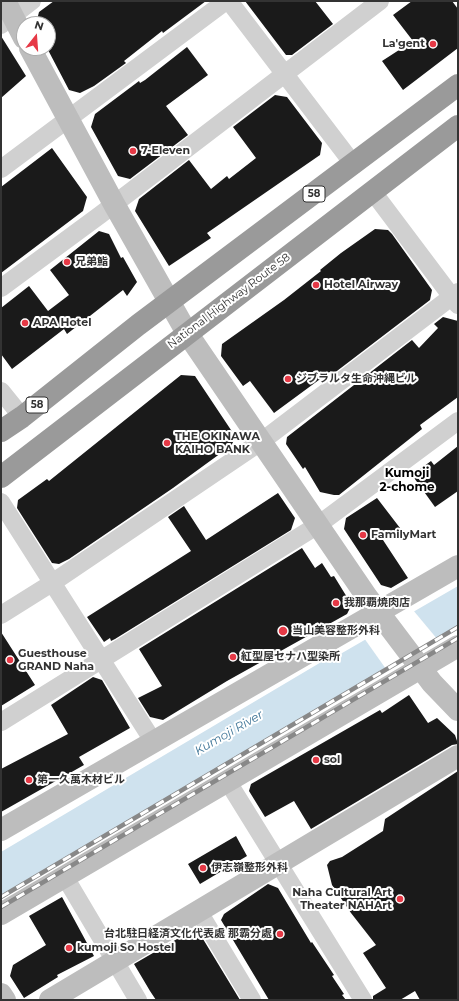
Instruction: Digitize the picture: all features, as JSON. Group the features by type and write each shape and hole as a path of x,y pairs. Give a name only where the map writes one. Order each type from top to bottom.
{"highway":[{"name":"58","path":"1,431 22,417 138,325 354,165 458,85"},
{"name":"National Highway Route 58","path":"1,477 458,126"}],"street":[{"path":"16,27 6,14 32,1"},
{"path":"1,169 228,1 354,165"},
{"path":"1,288 114,204 380,1"},
{"path":"34,56 114,204 187,333 382,617 415,662 458,710"},
{"path":"1,616 262,442 456,298 373,192"},
{"path":"1,391 22,417"},
{"path":"1,722 318,525 458,421"},
{"path":"1,502 153,741"},
{"path":"1,830 153,741 382,617 458,566"},
{"path":"1,914 228,782 415,662 458,646"},
{"path":"50,1000 458,756"},
{"path":"228,782 363,1000"},
{"path":"65,877 138,1000"},
{"path":"199,912 252,1000"},
{"path":"1,994 5,1000"}],"water":[{"name":"Kumoji River","path":"458,586 458,626 1,895 1,852 328,658 330,660"}],"pier":[{"path":"413,610 438,640 386,669 364,638"}],"building":[{"path":"54,1 206,1 163,33 162,31 124,61 126,63 94,86 80,93 69,90 51,56 56,56 56,16 38,16 39,12"},
{"path":"245,1 315,1 333,24 292,55 286,55"},
{"name":"La'gent","path":"412,1 452,1 458,9 458,48 403,90 382,61 413,41 393,15"},
{"path":"1,36 26,76 1,98"},
{"path":"187,47 208,75 166,106 188,135 130,179 118,176 91,127 95,114 139,81 140,83 145,80"},
{"path":"275,95 287,97 322,143 320,155 207,233 211,238 169,266 135,211 139,199 189,160 211,189 227,176 229,179 256,158 233,127"},
{"path":"52,148 87,197 83,211 1,273 1,187"},
{"path":"375,229 388,230 392,234 432,290 430,300 333,374 331,371 274,413 250,381 243,386 221,356 222,344 284,300 341,253"},
{"path":"99,231 109,234 121,258 123,257 137,282 127,296 123,290 67,334 64,329 12,369 1,354 1,308 29,286 48,311 69,295 50,270"},
{"path":"443,317 458,321 458,397 420,425 422,429 339,495 320,492 305,467 303,469 286,444 287,437 412,340 419,348 438,328 434,324"},
{"path":"181,375 195,376 235,436 232,445 173,488 69,559 59,564 52,563 17,508 18,500 47,479 49,481"},
{"path":"458,446 458,491 435,507 412,475 431,461 434,465"},
{"path":"278,493 295,518 291,530 115,639 111,641 110,638 104,642 87,617 191,551 168,517 184,506 206,540"},
{"path":"377,498 400,528 383,540 408,578 391,588 381,585 344,529 346,518"},
{"path":"302,548 315,568 322,563 331,577 334,576 350,602 350,608 347,614 227,681 163,720 150,717 138,698 162,686 139,649"},
{"name":"Guesthouse GRAND Naha","path":"1,632 35,685 1,706"},
{"path":"93,677 102,680 130,728 79,757 84,765 1,812 1,769 68,734 51,705"},
{"path":"409,695 428,723 437,718 455,735 458,744 452,745 311,829 294,801 265,817 249,791 251,784 380,710 382,713"},
{"name":"Naha Cultural Art Theater NAHArt","path":"458,771 458,1000 420,1000 415,991 400,1000 373,1000 373,996 386,988 363,953 376,945 351,913 332,885 327,865 330,861 342,857 383,831 385,819"},
{"name":"伊志嶺整形外科","path":"236,836 247,856 200,884 188,864"},
{"path":"268,884 278,888 311,943 312,942 334,975 332,976 344,994 342,995 346,1000 269,1000 221,920 224,914"},
{"path":"62,897 94,956 57,975 58,977 24,998 10,976 13,965 46,945 29,916"},
{"path":"196,928 240,1000 156,1000 150,991 134,964"}],"railway":[{"path":"1,897 458,627"},
{"path":"1,907 458,638"}],"place":[{"name":"La'gent","path":"433,44"},
{"name":"7-Eleven","path":"133,151"},
{"name":"兄弟鮨","path":"67,262"},
{"name":"Hotel Airway","path":"316,285"},
{"name":"APA Hotel","path":"25,323"},
{"name":"ジブラルタ生命沖縄ビル","path":"288,379"},
{"name":"THE OKINAWA KAIHO BANK","path":"167,443"},
{"name":"FamilyMart","path":"363,535"},
{"name":"我那覇焼肉店","path":"336,603"},
{"name":"当山美容整形外科","path":"283,631"},
{"name":"紅型屋セナハ型染所","path":"233,657"},
{"name":"Guesthouse GRAND Naha","path":"10,660"},
{"name":"sol","path":"316,760"},
{"name":"第一久萬木材ビル","path":"29,780"},
{"name":"伊志嶺整形外科","path":"203,868"},
{"name":"Naha Cultural Art Theater NAHArt","path":"400,899"},
{"name":"台北駐日経済文化代表處 那霸分處","path":"280,934"},
{"name":"kumoji So Hostel","path":"69,948"}],"district":[{"name":"Kumoji 2-chome","path":"407,480"}]}
